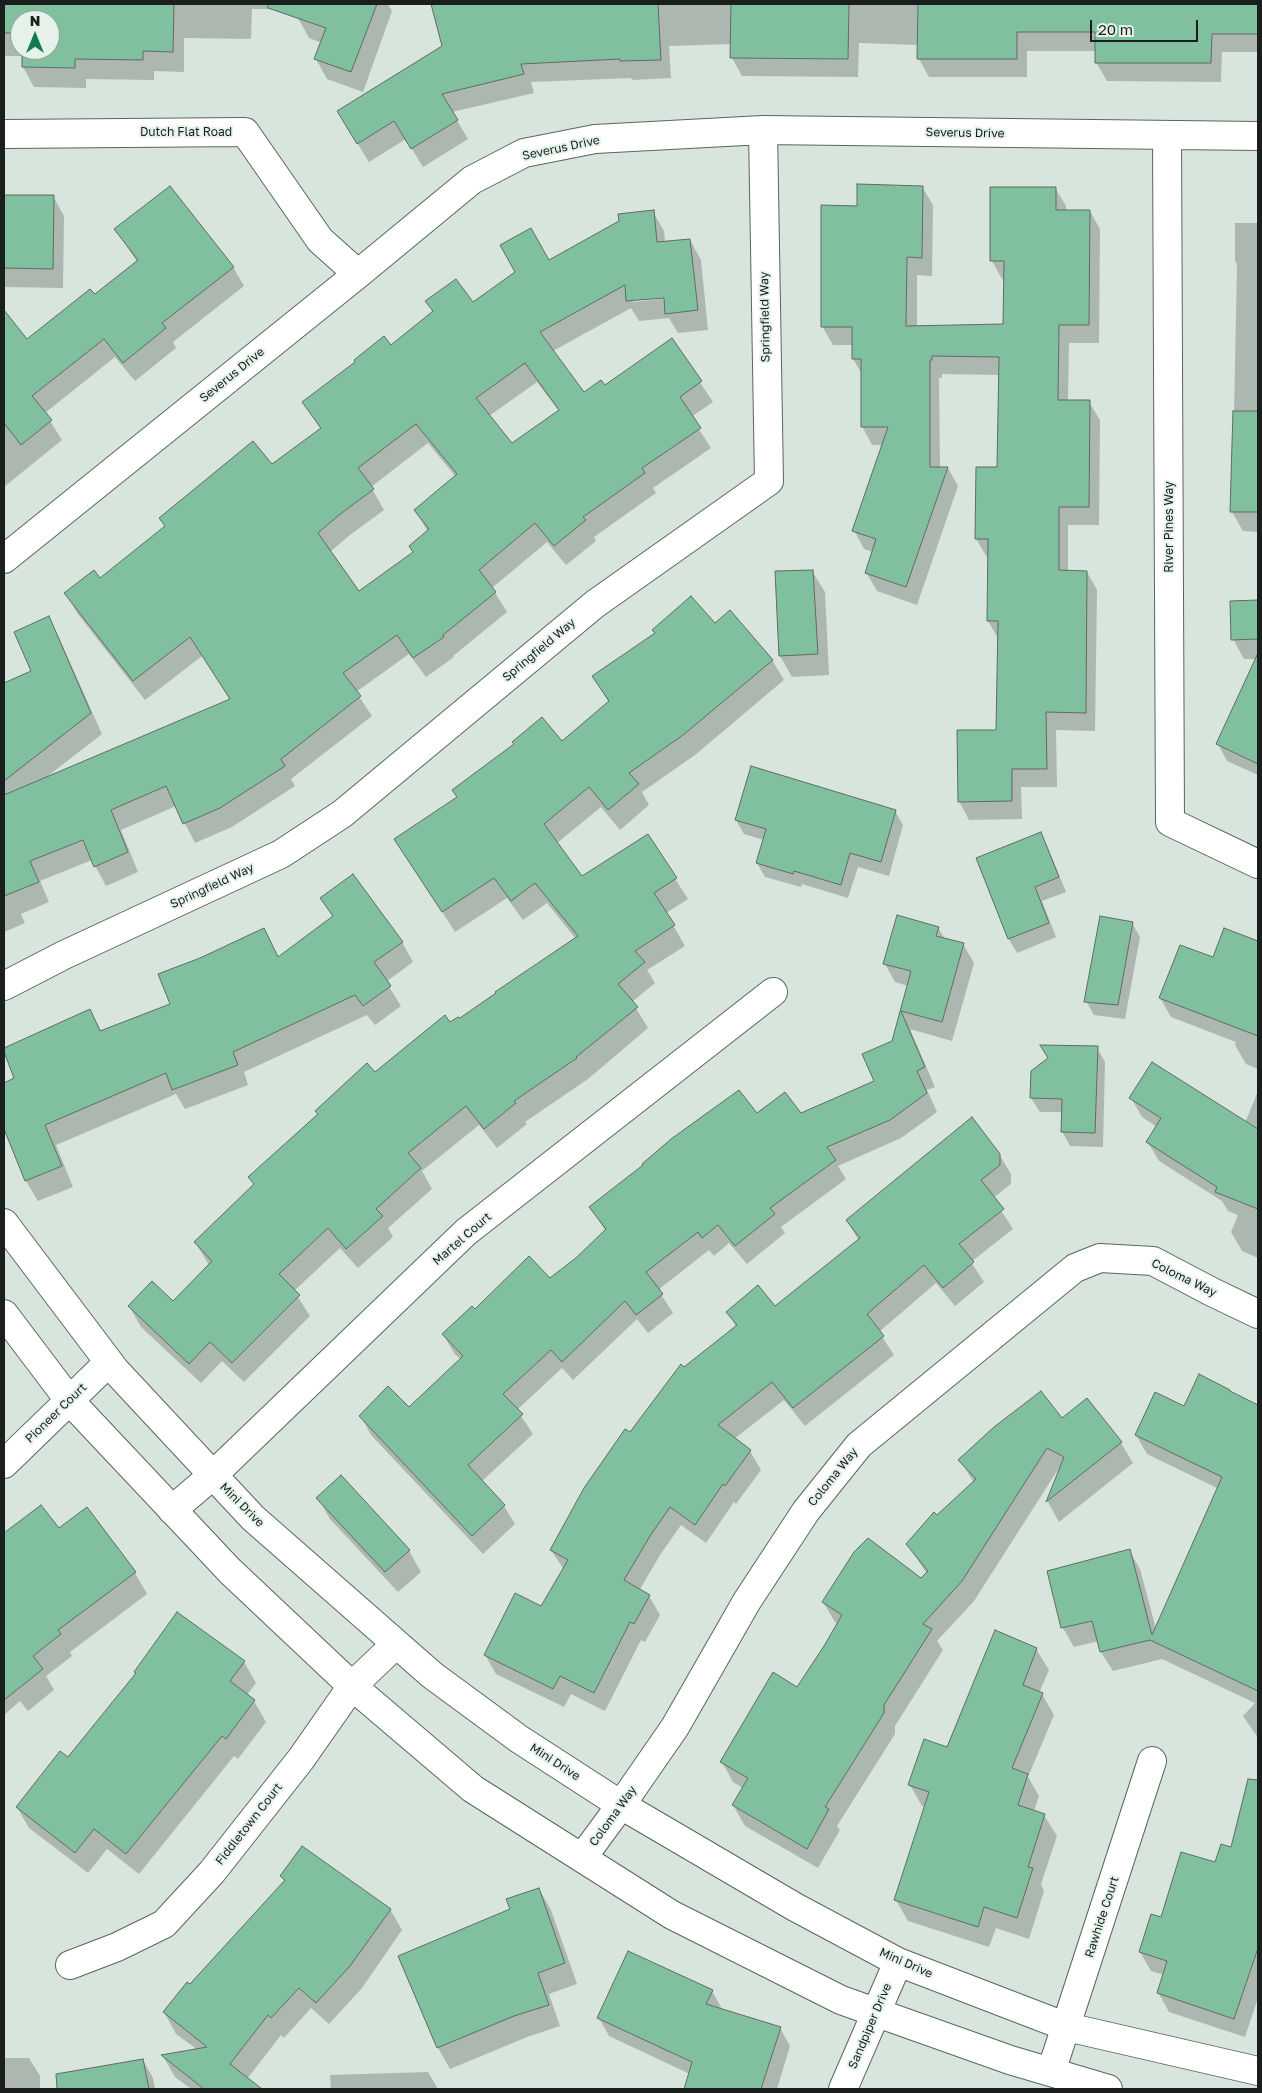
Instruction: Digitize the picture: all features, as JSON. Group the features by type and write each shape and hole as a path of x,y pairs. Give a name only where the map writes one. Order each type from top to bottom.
{"street":[{"name":"Severus Drive","path":"4,560 472,180 524,153 595,139 763,130 1258,136"},
{"name":"Springfield Way","path":"4,986 64,955 281,854 342,814 595,604 769,481 763,130"},
{"name":"Dutch Flat Road","path":"4,134 245,132 320,240 358,274"},
{"name":"River Pines Way","path":"1168,135 1170,822 1258,864"},
{"name":"Martel Court","path":"172,1510 213,1475 466,1232 773,992"},
{"name":"Mini Drive","path":"4,1223 109,1362 253,1518 432,1675 519,1739 621,1805 795,1907 898,1962 1067,2027 1258,2071"},
{"name":"Coloma Way","path":"582,1858 675,1727 747,1601 800,1519 859,1445 1075,1268 1100,1258 1153,1261 1258,1314"},
{"path":"4,1314 69,1400 230,1571 352,1686 472,1789 672,1915 841,2000 1010,2060 1108,2089"},
{"name":"Pioneer Court","path":"4,1464 109,1362"},
{"name":"Fiddletown Court","path":"70,1965 117,1947 164,1924 212,1872 301,1759 352,1686 396,1644"},
{"name":"Rawhide Court","path":"1051,2072 1152,1761"},
{"name":"Sandpiper Drive","path":"843,2089 898,1962"}],"building":[{"path":"4,4 174,4 173,52 143,51 143,60 75,59 75,68 22,67 22,60 60,60 60,10 10,10 10,33 4,33"},
{"path":"268,4 377,4 351,72 314,59 326,28 268,8"},
{"path":"431,4 658,4 661,60 620,61 620,59 521,64 524,74 442,94 458,120 411,149 394,121 357,144 337,111 442,46"},
{"path":"731,4 849,4 848,59 730,58"},
{"path":"918,4 1258,4 1258,34 1212,34 1211,63 1095,63 1095,32 1017,32 1017,59 917,59"},
{"path":"857,184 923,186 922,258 907,257 906,326 1003,324 1004,261 990,261 990,187 1056,187 1056,210 1090,210 1089,325 1059,325 1058,400 1090,400 1089,507 1059,507 1059,570 1087,571 1086,713 1046,712 1047,769 1012,769 1012,801 958,802 957,730 996,730 998,621 987,621 988,539 975,539 976,467 997,467 999,357 932,356 932,360 930,360 930,467 948,467 906,587 865,573 876,539 852,531 888,427 861,427 861,359 852,359 852,327 821,327 821,205 857,206"},
{"path":"170,186 234,267 162,323 166,328 123,363 104,339 32,396 52,420 21,445 4,423 4,310 27,339 90,289 95,294 138,260 114,229"},
{"path":"4,195 54,195 53,269 4,268"},
{"path":"654,210 657,242 690,239 698,310 665,314 664,298 626,301 625,285 540,332 584,392 601,380 605,385 672,338 702,381 680,397 701,428 642,468 645,473 583,517 586,520 554,546 535,523 479,570 496,592 443,635 444,637 413,658 397,635 343,673 361,696 281,759 285,766 220,808 183,824 166,786 111,810 128,852 94,867 83,840 30,861 39,882 4,896 4,795 230,699 190,637 133,681 64,593 94,570 100,578 165,526 159,518 253,441 272,464 321,428 302,402 355,362 354,360 384,336 391,345 433,311 425,301 456,279 473,302 515,272 500,245 531,228 549,260 619,221 618,214","holes":["525,363 559,410 512,443 476,398","416,424 457,474 414,510 429,529 409,546 413,552 359,591 318,533 374,489 358,468"]},
{"path":"1233,411 1258,411 1258,512 1230,512"},
{"path":"813,570 818,654 779,656 775,571"},
{"path":"691,596 715,623 730,610 773,660 683,735 629,773 639,784 608,810 589,787 544,824 582,876 648,834 677,878 654,893 675,925 635,951 645,962 618,984 638,1007 577,1058 514,1101 516,1103 484,1129 466,1106 408,1153 421,1168 376,1209 383,1216 346,1249 328,1228 279,1274 300,1295 232,1363 210,1342 189,1364 128,1306 152,1281 173,1301 212,1261 194,1242 254,1184 248,1177 318,1114 315,1111 367,1063 375,1072 445,1015 450,1022 458,1017 460,1018 578,936 535,883 511,901 494,878 442,912 394,839 457,797 452,790 514,744 512,742 542,717 562,741 609,701 592,676 655,633 652,630"},
{"path":"1258,600 1258,639 1231,640 1230,601"},
{"path":"49,616 91,713 4,781 4,683 31,671 14,632"},
{"path":"1258,653 1258,764 1216,744"},
{"path":"751,766 896,810 881,862 850,853 841,885 794,871 793,874 756,863 766,829 735,820"},
{"path":"1041,832 1059,877 1035,887 1049,923 1008,939 976,858"},
{"path":"353,874 403,942 374,962 391,986 363,1006 355,995 233,1052 238,1065 172,1090 166,1073 45,1125 62,1166 25,1181 4,1129 4,1083 14,1078 4,1048 90,1009 100,1031 170,1004 158,974 200,958 264,928 278,957 333,916 320,898"},
{"path":"897,915 939,927 936,936 964,943 942,1022 901,1011 925,1067 917,1071 927,1093 890,1120 827,1147 836,1160 770,1208 775,1214 735,1246 718,1225 702,1238 698,1232 646,1272 663,1294 636,1315 625,1301 562,1362 551,1350 503,1394 523,1414 468,1465 505,1505 472,1536 359,1416 388,1386 409,1407 463,1356 442,1334 472,1306 475,1309 529,1256 550,1278 577,1257 606,1229 589,1207 643,1165 671,1139 739,1090 757,1113 785,1092 801,1113 874,1081 862,1054 892,1041 911,971 883,964"},
{"path":"1100,916 1133,922 1118,1005 1084,1002"},
{"path":"1224,928 1258,941 1258,1036 1159,998 1180,945 1213,957"},
{"path":"1040,1045 1098,1046 1095,1133 1061,1132 1062,1099 1030,1098 1031,1071 1048,1058"},
{"path":"1152,1062 1258,1129 1258,1209 1215,1192 1217,1187 1146,1142 1161,1118 1129,1098"},
{"path":"972,1117 1000,1154 1000,1165 981,1180 1004,1209 959,1244 974,1262 943,1288 924,1265 867,1314 884,1336 793,1408 772,1382 718,1425 751,1450 725,1486 723,1484 695,1525 670,1507 650,1536 624,1580 650,1595 634,1624 630,1622 594,1693 560,1676 553,1689 484,1655 515,1593 541,1606 568,1560 550,1550 584,1488 625,1429 630,1432 681,1364 684,1367 737,1325 726,1312 758,1285 775,1306 860,1238 846,1220"},
{"path":"1199,1374 1258,1405 1258,1691 1150,1640 1100,1652 1092,1621 1061,1628 1047,1571 1130,1549 1152,1635 1222,1477 1135,1435 1155,1392 1184,1406"},
{"path":"1041,1391 1062,1418 1087,1398 1122,1442 1046,1502 1064,1457 1047,1448 962,1581 923,1624 932,1629 884,1705 884,1713 825,1807 829,1809 807,1849 732,1805 748,1778 720,1762 773,1672 797,1687 824,1646 842,1615 822,1602 854,1552 868,1538 921,1578 928,1571 906,1544 934,1512 937,1515 976,1479 958,1460 994,1427"},
{"path":"341,1475 410,1550 385,1572 316,1498"},
{"path":"41,1505 59,1528 87,1507 136,1572 58,1630 61,1634 33,1656 43,1669 4,1700 4,1533"},
{"path":"177,1612 245,1661 230,1681 255,1700 226,1739 222,1736 126,1854 94,1829 75,1853 16,1807 60,1751 68,1757 136,1673 134,1672"},
{"path":"995,1630 1037,1648 1023,1685 1043,1693 1012,1768 1028,1774 1018,1805 1045,1814 1028,1867 1033,1868 1017,1918 984,1907 978,1927 894,1900 929,1792 908,1785 924,1739 947,1747"},
{"path":"1248,1779 1258,1780 1258,1948 1234,2019 1157,1993 1167,1961 1139,1952 1151,1914 1161,1917 1181,1852 1215,1862 1221,1844 1231,1847"},
{"path":"302,1846 391,1909 350,1966 316,2003 299,1988 271,2018 268,2015 230,2064 262,2089 204,2089 161,2055 207,2047 163,2012 187,1982 190,1984 285,1880 280,1876"},
{"path":"539,1888 565,1963 538,1973 549,2005 514,2016 437,2048 398,1956 510,1909 506,1899"},
{"path":"628,1951 713,1990 706,2004 781,2027 761,2089 684,2089 692,2062 597,2018"},
{"path":"143,2059 149,2089 57,2089 56,2074"}]}
